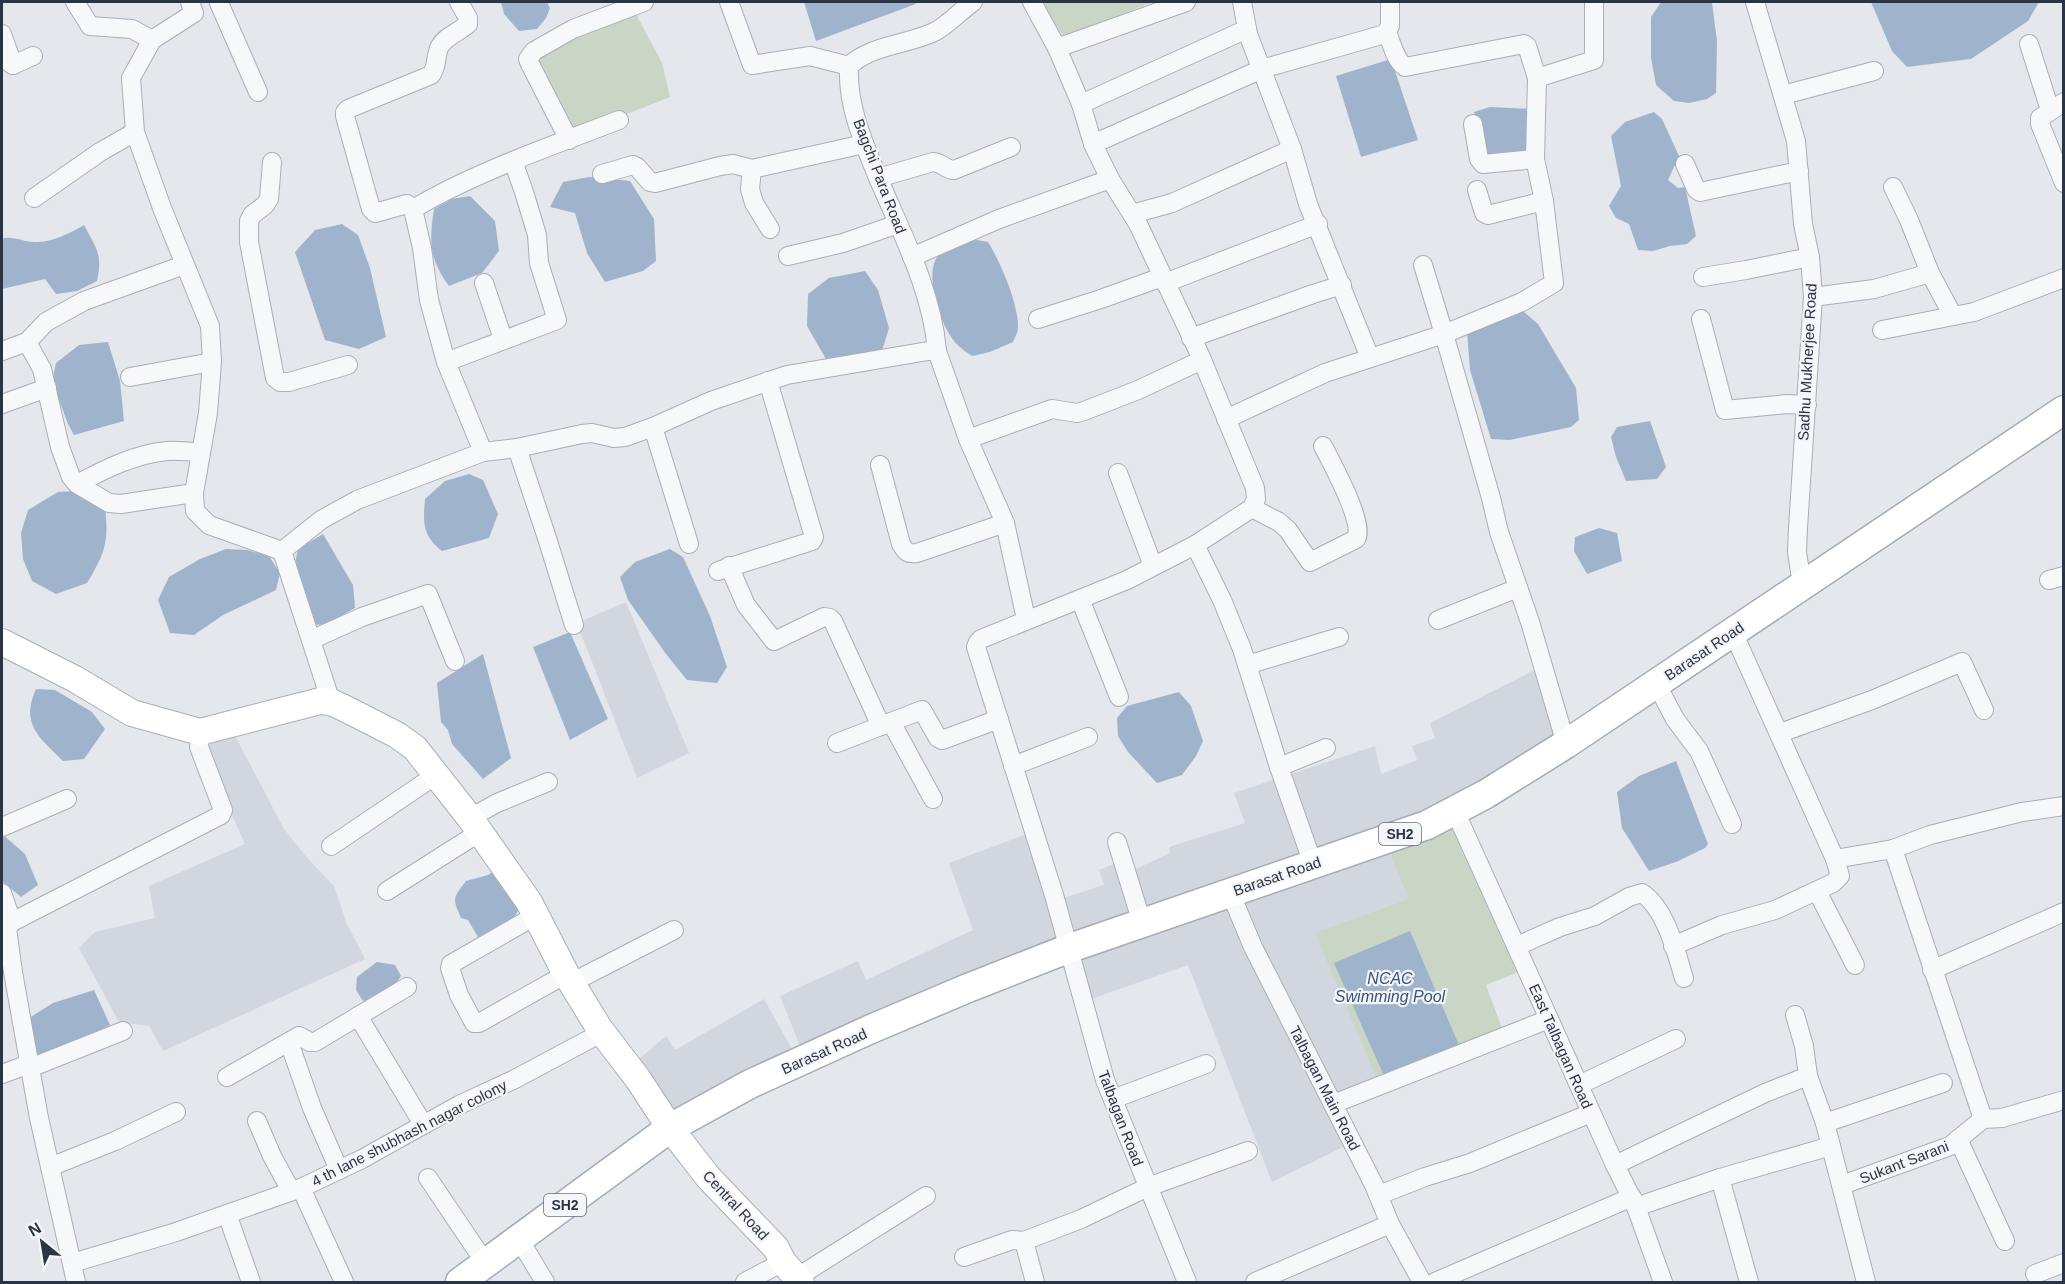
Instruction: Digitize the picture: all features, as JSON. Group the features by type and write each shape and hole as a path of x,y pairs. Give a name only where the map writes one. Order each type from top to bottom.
{"main road":[{"name":"Barasat Road","path":"461,1282 670,1128 720,1100 800,1061 968,988 1070,948 1400,835 1455,811 1566,744 2064,410"}],"street":[{"path":"75,2 90,26 132,29 152,40"},
{"path":"258,92 221,2 192,7 152,40 131,78 135,132 184,265 210,326 212,362 208,413 194,493 195,511 209,525 282,551"},
{"path":"459,2 468,18 468,24 441,44 435,70 431,75 345,112 371,209 375,213 407,204 413,209 422,248 429,300 446,362 483,452"},
{"path":"569,140 530,64 530,56 534,51 573,29 644,2"},
{"path":"729,2 752,65 810,56 849,66 858,59 877,51 936,31 951,9 973,2"},
{"path":"1032,2 1058,48 1081,104 1093,144 1110,179 1132,214 1202,360 1255,488 1256,499 1252,508 1279,522 1288,530 1310,562 1356,539 1359,532 1347,494 1323,446"},
{"path":"1058,48 1186,2"},
{"path":"1242,2 1247,29 1292,149 1308,204 1370,358"},
{"path":"1093,144 1262,69 1380,36 1387,32 1390,26 1390,2 1395,2"},
{"path":"1537,78 1594,60 1594,2"},
{"name":"Sadhu Mukherjee Road","path":"1755,2 1796,141 1803,224 1810,256 1813,297 1798,544 1802,585"},
{"path":"1081,104 1247,29"},
{"path":"1226,419 1325,373 1443,334 1522,302 1554,283 1544,201 1535,159 1537,78 1527,46 1524,44 1403,66 1387,32"},
{"path":"2,34 7,61 33,56"},
{"path":"2029,45 2057,106 2040,118 2040,124 2064,183"},
{"name":"Bagchi Para Road","path":"849,66 858,129 912,257 935,330 937,351 968,439 1005,523 1026,619"},
{"path":"1783,95 1874,71"},
{"path":"413,209 513,161 619,120"},
{"path":"1473,124 1479,159 1483,164 1535,159"},
{"path":"34,198 100,152 135,132"},
{"path":"602,174 633,165 650,182 655,183 733,164 752,170 864,144"},
{"path":"878,178 933,162 954,170 1011,147"},
{"path":"1132,214 1172,203 1292,149"},
{"path":"446,362 556,320 538,263 537,235 525,192 513,161"},
{"path":"272,162 268,199 249,221 249,242 275,378 280,382 289,381 348,364"},
{"path":"1685,164 1696,189 1700,192 1799,171"},
{"path":"752,170 750,189 754,203 770,229"},
{"path":"912,257 999,219 1110,179"},
{"path":"1893,188 1910,220 1930,273 1953,316"},
{"path":"1477,190 1486,215 1544,201"},
{"path":"788,256 843,243 898,224"},
{"path":"1038,319 1164,280 1318,225"},
{"path":"1703,277 1810,256"},
{"path":"2,351 27,342 46,322 84,301 184,265"},
{"path":"1423,265 1499,532 1530,622 1566,744"},
{"path":"1813,297 1874,289 1930,273"},
{"path":"1882,330 1974,312 2064,278"},
{"path":"484,283 503,339"},
{"path":"1191,338 1342,285"},
{"path":"1701,319 1725,410 1787,404 1807,405"},
{"path":"27,342 42,369 60,447 70,477 77,484 108,503 121,504 194,493"},
{"path":"282,551 321,520 357,500 483,452 517,448 582,434 624,437 653,427 711,401 787,375 937,351"},
{"path":"968,439 1052,410 1058,409 1072,413 1084,411 1138,390 1202,360"},
{"path":"130,377 212,362"},
{"path":"768,381 814,537 812,542 723,568 746,605 774,641 825,617 833,621 886,724 933,799"},
{"path":"2,404 47,388"},
{"path":"653,427 689,544"},
{"path":"517,448 574,626"},
{"path":"77,484 104,469 151,454 168,451 200,452"},
{"path":"880,465 901,544 905,552 909,554 1005,523"},
{"path":"1118,473 1153,566"},
{"name":"Talbagan Road","path":"1187,1282 1105,1080 1070,948 976,647 981,639 1026,619 1127,580 1195,545 1252,508"},
{"path":"1195,545 1222,600 1247,665 1313,864"},
{"path":"2,642 75,679 132,713 200,732 320,701 331,702 282,551"},
{"path":"1438,620 1518,588"},
{"path":"311,640 362,617 428,594 455,661"},
{"path":"1080,599 1119,697"},
{"path":"1674,946 1722,925 1775,910 1833,883 1840,876 1835,858 1733,632"},
{"path":"1247,665 1339,637"},
{"path":"1780,733 1872,700 1962,662 1984,710"},
{"path":"1656,683 1675,719 1700,751 1732,824"},
{"name":"Central Road","path":"331,702 398,735 415,748 475,825 529,902 568,978 599,1028 638,1079 670,1128 708,1176 776,1248 793,1274"},
{"path":"837,743 922,710 938,738 942,740 999,719"},
{"path":"76,1282 30,1066 7,974 7,928 12,922 221,814 223,810 199,747 200,732"},
{"path":"1013,766 1088,737"},
{"path":"1279,767 1326,748"},
{"path":"332,846 435,775"},
{"path":"387,891 475,825 497,803 548,782"},
{"path":"2,827 67,799"},
{"path":"1835,858 1893,849 1941,832 2022,812 2064,806"},
{"name":"East Talbagan Road","path":"1455,811 1591,1113 1634,1202 1664,1282"},
{"path":"1117,842 1142,923"},
{"path":"1893,849 1983,1119 2002,1118 2063,1103"},
{"path":"1817,891 1855,965"},
{"name":"Talbagan Main Road","path":"1230,892 1252,947 1379,1196 1390,1224 1422,1282"},
{"path":"2,893 12,922"},
{"path":"1517,946 1560,927 1595,916 1629,897 1642,893 1652,902 1668,930 1684,978"},
{"path":"1932,970 2064,912"},
{"path":"535,916 451,964 450,968 459,995 474,1023 479,1023 568,978 674,930"},
{"path":"227,1077 299,1036 315,1042 407,987"},
{"path":"1795,1014 1804,1046 1808,1076 1825,1123 1866,1282"},
{"path":"358,1016 423,1124"},
{"path":"1333,1104 1549,1019"},
{"path":"2,1074 123,1032"},
{"name":"4 th lane shubhash nagar colony","path":"72,1263 103,1255 296,1190 339,1170 423,1124 603,1032"},
{"path":"1579,1085 1676,1039"},
{"path":"289,1042 312,1108 339,1170"},
{"path":"1113,1099 1206,1064"},
{"path":"1615,1165 1765,1093 1808,1076"},
{"path":"1825,1123 1943,1083"},
{"path":"50,1167 115,1141 176,1112"},
{"path":"1379,1196 1470,1163 1591,1113"},
{"name":"Sukant Sarani","path":"1842,1185 1950,1146 1983,1119"},
{"path":"257,1121 272,1156 296,1190 344,1282"},
{"path":"1958,1139 2005,1242"},
{"path":"1435,1282 1634,1202 1831,1146"},
{"path":"964,1257 1012,1240 1024,1240 1082,1219 1148,1187 1248,1151"},
{"path":"428,1178 486,1264"},
{"path":"1720,1178 1749,1282"},
{"path":"745,1282 793,1274 926,1196"},
{"path":"227,1214 251,1282"},
{"path":"1255,1282 1390,1224"},
{"path":"519,1239 545,1282"},
{"path":"1024,1240 1035,1282"},
{"path":"2035,1274 2064,1263"}],"shaded area":[{"path":"626,602 689,753 637,778 577,623"},
{"path":"1539,668 1560,741 1482,791 1071,944 1058,900 1104,885 1099,870 1121,861 1127,873 1170,853 1169,847 1245,823 1234,793 1375,746 1381,774 1417,760 1412,746 1435,738 1430,723"},
{"path":"232,730 284,829 334,886 347,924 365,959 163,1051 149,1026 119,1022 79,948 95,932 155,918 149,886 245,844 201,746"},
{"path":"1032,832 1065,942 803,1053 780,996 858,961 866,980 973,930 949,863"},
{"path":"1387,846 1410,899 1378,1081 1335,1098 1345,1146 1272,1182 1188,965 1091,999 1079,951"},
{"path":"764,999 797,1058 671,1120 631,1066 666,1036 675,1050"}],"green space":[{"path":"1040,2 1153,2 1064,37"},
{"path":"636,14 662,63 670,97 566,138 528,48"},
{"path":"1455,813 1524,970 1486,985 1503,1031 1378,1081 1315,933 1409,899 1387,846"}],"water":[{"path":"501,2 547,2 550,8 546,18 537,29 519,31 504,14"},
{"path":"804,2 918,2 816,41"},
{"path":"1661,2 1712,3 1717,41 1716,93 1707,99 1689,103 1674,101 1656,85 1651,58 1651,17"},
{"path":"1871,2 2039,2 2028,21 1971,59 1907,67 1892,51"},
{"path":"1391,59 1418,140 1361,157 1336,76"},
{"path":"1490,107 1533,109 1532,149 1517,155 1483,158 1474,112"},
{"path":"1654,112 1662,119 1680,158 1668,180 1678,188 1685,187 1696,236 1687,244 1653,251 1638,250 1629,224 1616,218 1609,206 1621,186 1611,136 1625,122"},
{"path":"589,177 630,181 654,219 656,261 643,271 605,282 587,253 575,213 550,207 563,182"},
{"path":"470,196 495,221 499,251 482,273 449,286 442,276 432,249 431,231 434,209 452,199"},
{"path":"342,224 358,235 370,268 386,337 359,349 325,340 295,252 315,230"},
{"path":"84,225 99,257 97,281 77,291 56,294 45,279 2,289 2,239 47,241"},
{"path":"977,240 988,242 998,260 1012,296 1018,328 1013,342 990,352 972,356 955,342 943,323 934,292 933,271 939,255 947,249 956,244"},
{"path":"865,271 878,290 889,328 882,351 826,359 807,326 808,294 829,278"},
{"path":"1516,305 1538,324 1576,388 1579,420 1571,427 1510,440 1491,439 1470,370 1467,331"},
{"path":"108,342 120,381 124,421 74,435 52,381 56,363 79,345"},
{"path":"1650,421 1666,467 1657,479 1626,481 1611,437 1617,427"},
{"path":"469,474 483,480 498,514 489,538 442,551 431,540 425,528 425,499 445,481"},
{"path":"74,491 105,507 106,539 102,555 87,583 56,594 32,581 23,559 21,533 28,510 58,492"},
{"path":"1599,528 1617,533 1622,561 1587,574 1574,551 1575,537"},
{"path":"323,534 353,585 355,608 327,624 315,625 294,569 298,549"},
{"path":"226,549 247,550 269,556 280,573 276,590 223,615 194,635 170,633 158,600 169,577 200,559"},
{"path":"670,549 683,557 710,616 727,667 717,683 687,680 628,600 620,577 635,562"},
{"path":"570,632 608,719 570,740 533,647"},
{"path":"483,654 511,758 483,779 452,744 448,730 441,722 437,683"},
{"path":"36,689 55,690 92,712 105,729 84,759 63,761 46,745 34,729 30,712"},
{"path":"1179,692 1191,706 1203,741 1196,756 1182,775 1157,783 1128,752 1118,736 1117,718 1127,706"},
{"path":"1676,761 1708,844 1705,848 1676,862 1649,871 1622,828 1617,792 1639,776"},
{"path":"2,834 25,854 38,885 21,897 2,881"},
{"path":"498,869 521,904 514,919 479,939 468,920 461,918 455,898 466,881 488,875"},
{"name":"NCAC Swimming Pool","path":"1410,931 1459,1045 1384,1076 1334,963"},
{"path":"377,962 395,965 401,976 385,993 363,1001 356,990 357,977"},
{"path":"94,990 110,1025 69,1046 36,1056 29,1018 53,1003"}]}
